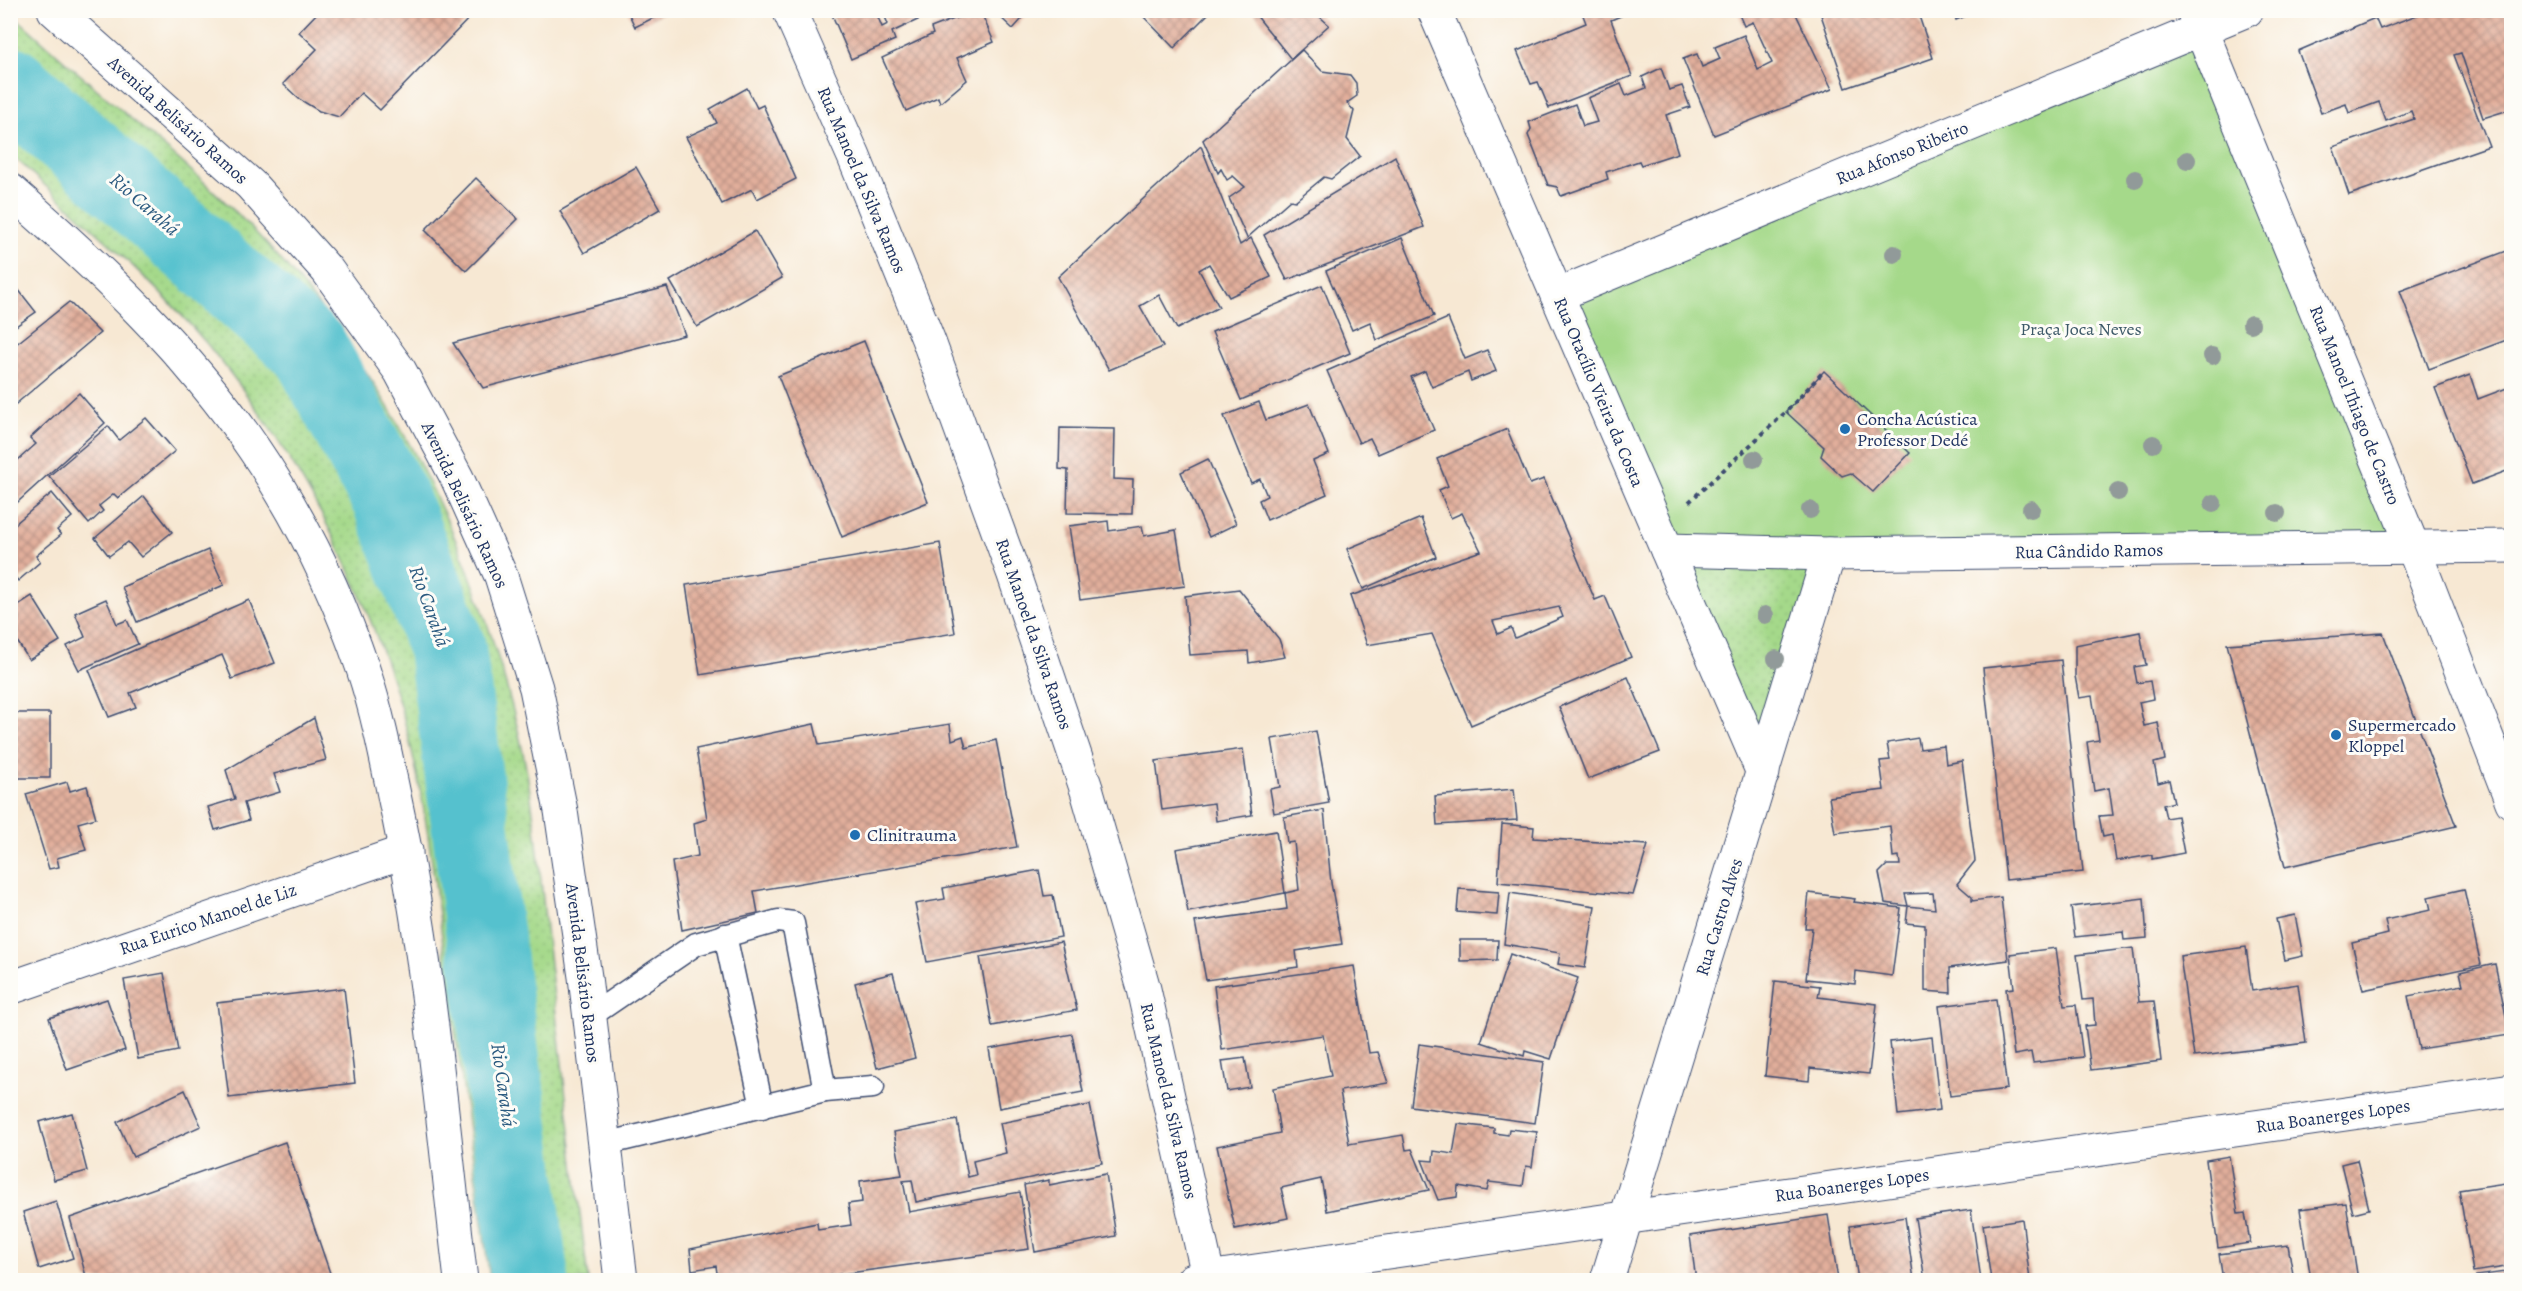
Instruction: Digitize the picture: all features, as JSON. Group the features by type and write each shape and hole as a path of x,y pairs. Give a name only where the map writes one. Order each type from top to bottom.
{"street":[{"name":"Avenida Belisário Ramos","path":"54,10 252,185 327,270 400,371 457,478 501,576 536,688 561,811 621,1281"},
{"name":"Rua Manoel da Silva Ramos","path":"789,10 854,157 928,339 1013,573 1088,791 1144,989 1204,1280"},
{"name":"Rua Otacílio Vieira da Costa","path":"1434,10 1763,773"},
{"name":"Rua Afonso Ribeiro","path":"1557,295 2197,20 2247,10"},
{"name":"Rua Manoel Thiago de Castro","path":"2197,20 2413,547 2511,802"},
{"path":"16,202 141,310 206,382 255,450 298,521 332,591 363,669 386,758 406,850 420,936 460,1281"},
{"name":"Rua Cândido Ramos","path":"1663,540 1829,554 2511,546"},
{"name":"Rua Castro Alves","path":"1607,1281 1829,554"},
{"name":"Rua Eurico Manoel de Liz","path":"10,988 406,850"},
{"name":"Rua Boanerges Lopes","path":"1204,1280 2511,1090"}],"lane":[{"path":"589,1017 696,944 778,921 793,924 825,1092"},
{"path":"725,934 762,1107"},
{"path":"605,1144 825,1092 873,1087"}],"path":[{"path":"1663,540 1824,371"}],"green space":[{"path":"11,13 198,176 275,253 319,305 358,360 394,417 426,476 479,600 500,665 524,757 536,838 588,1280 490,1280 425,816 412,749 377,637 359,592 316,505 292,463 237,382 207,344 161,294 11,154"},
{"name":"Praça Joca Neves","path":"2201,30 2413,547 1667,550 1557,295"},
{"path":"1667,550 1829,554 1763,773"}],"building":[{"path":"320,10 477,10 380,110 361,93 339,117 319,111 299,99 283,84 317,49 299,32"},
{"path":"627,10 669,10 635,27"},
{"path":"830,10 875,10 882,27 888,24 882,10 939,10 892,32 895,40 851,59"},
{"path":"940,10 963,10 945,18"},
{"path":"980,10 994,42 957,58 967,80 940,103 938,97 906,111 882,58 933,34 931,28"},
{"path":"1000,10 1030,10 1013,29 997,14"},
{"path":"1142,10 1212,10 1174,48 1140,13"},
{"path":"1252,10 1325,10 1319,16 1329,25 1291,59"},
{"path":"1581,10 1635,10 1611,20 1632,76 1549,108 1538,82 1531,84 1517,51 1586,23"},
{"path":"1737,10 1794,10 1832,89 1714,135 1683,59 1697,54 1702,67 1720,59 1715,47 1744,35 1758,70 1772,63 1753,22 1744,26"},
{"path":"1834,10 1917,10 1933,58 1846,88 1821,15"},
{"path":"1953,10 1979,10 1979,11 1956,20"},
{"path":"2430,10 2512,10 2512,109 2483,118 2461,53 2454,55 2489,146 2349,195 2333,147 2414,119 2411,111 2386,121 2379,102 2349,113 2346,104 2321,113 2298,51 2375,18 2380,29"},
{"path":"1302,50 1322,71 1350,75 1356,83 1357,96 1347,103 1354,111 1347,139 1360,156 1331,179 1324,177 1295,201 1290,200 1247,238 1229,198 1245,187 1233,176 1227,180 1221,169 1218,173 1203,140"},
{"path":"1661,68 1669,90 1682,86 1690,107 1666,115 1678,153 1641,165 1639,161 1606,172 1608,179 1561,196 1557,187 1548,185 1528,135 1531,129 1529,122 1575,104 1583,126 1597,122 1588,98 1621,84 1626,96 1646,88 1642,77"},
{"path":"747,88 757,108 763,105 796,179 757,199 752,189 722,204 686,137 717,123 710,109"},
{"path":"1201,146 1240,245 1251,238 1271,277 1229,297 1209,264 1199,270 1219,307 1177,329 1159,295 1140,306 1163,347 1109,370 1058,277"},
{"path":"1395,156 1424,227 1287,280 1264,235"},
{"path":"636,167 660,209 584,253 560,211"},
{"path":"476,178 518,219 466,271 425,230"},
{"path":"755,231 782,278 697,327 670,281"},
{"path":"1402,238 1434,316 1377,340 1370,322 1352,330 1326,271"},
{"path":"2512,249 2512,338 2429,369 2400,291"},
{"path":"10,279 36,312 10,330"},
{"path":"1322,285 1350,353 1241,400 1212,332"},
{"path":"667,287 685,335 483,388 453,343"},
{"path":"69,302 100,333 10,409 10,349"},
{"path":"1448,318 1465,359 1487,350 1496,371 1471,381 1468,372 1432,387 1425,371 1411,377 1434,430 1378,454 1370,438 1359,443 1327,371"},
{"path":"864,341 928,502 842,537 778,376"},
{"name":"Concha Acústica Professor Dedé","path":"1824,371 1910,453 1873,492 1851,473 1842,476 1821,456 1824,447 1786,412"},
{"path":"2470,375 2478,399 2512,386 2512,469 2472,484 2435,388"},
{"path":"79,393 105,423 10,509 10,467 36,444 30,438"},
{"path":"1259,402 1266,420 1309,404 1329,454 1313,461 1327,494 1267,520 1259,500 1267,496 1260,479 1251,483 1224,416"},
{"path":"146,418 175,451 118,498 114,494 99,506 103,511 89,524 49,476 108,426 119,440"},
{"path":"1060,428 1115,429 1114,479 1133,480 1132,514 1067,513 1068,470 1059,469"},
{"path":"1507,429 1530,484 1544,479 1595,600 1605,596 1631,657 1471,725 1432,634 1367,645 1350,596 1481,551 1462,513 1451,518 1439,490 1448,486 1437,459","holes":["1559,607 1563,617 1515,638 1511,628 1498,634 1493,621"]},
{"path":"1208,459 1236,524 1209,537 1181,472"},
{"path":"52,493 72,517 57,530 61,535 36,556 40,562 18,581 10,570 10,528"},
{"path":"144,496 172,532 141,557 128,542 109,556 95,538"},
{"path":"1421,518 1436,557 1363,589 1347,549"},
{"path":"1108,521 1109,531 1142,526 1144,536 1176,530 1185,586 1080,600 1069,526"},
{"path":"940,543 955,633 700,675 686,585"},
{"path":"208,550 224,585 137,622 122,587"},
{"path":"1239,589 1279,639 1285,657 1249,663 1248,651 1190,655 1185,596"},
{"path":"32,596 60,641 29,660 10,630 10,610"},
{"path":"106,599 117,624 127,620 138,644 79,670 67,646 85,637 75,613"},
{"path":"249,600 275,663 232,679 222,655 130,693 136,707 109,717 89,670"},
{"path":"2140,632 2146,665 2134,667 2137,683 2150,681 2153,699 2139,702 2144,726 2158,723 2165,760 2154,763 2158,783 2169,780 2174,802 2163,805 2166,818 2177,816 2184,853 2152,859 2152,855 2116,861 2112,835 2103,837 2099,816 2113,815 2109,788 2094,791 2087,742 2099,740 2092,696 2079,698 2075,676 2075,645"},
{"name":"Supermercado Kloppel","path":"2383,633 2456,826 2285,867 2227,644"},
{"path":"2061,660 2083,872 2006,880 1983,668"},
{"path":"1628,677 1660,752 1588,779 1559,707"},
{"path":"10,713 50,713 50,778 10,778"},
{"path":"314,718 326,760 274,774 280,792 244,803 249,820 215,830 208,807 235,799 226,770"},
{"name":"Clinitrauma","path":"814,724 819,745 950,724 952,740 963,736 966,748 996,740 1017,847 754,891 758,913 682,930 672,862 698,856 694,823 707,819 696,749"},
{"path":"1316,731 1329,803 1274,813 1270,789 1280,787 1272,739"},
{"path":"1918,738 1920,749 1944,746 1946,764 1962,761 1975,861 1957,884 1972,897 1972,901 2001,897 2008,960 1950,968 1951,993 1925,991 1925,925 1906,923 1908,906 1885,903 1879,873 1887,865 1900,865 1899,856 1893,857 1890,826 1835,833 1829,797 1884,790 1880,761 1890,760 1887,743","holes":["1933,893 1935,909 1908,906 1905,894"]},
{"path":"1243,749 1252,815 1216,821 1214,803 1162,810 1156,761"},
{"path":"67,782 70,791 87,786 96,818 78,823 86,850 57,858 59,867 49,869 26,794"},
{"path":"1514,789 1517,820 1437,825 1435,796"},
{"path":"1324,810 1331,883 1342,944 1296,951 1298,967 1206,980 1195,922 1287,909 1285,893 1299,890 1294,842 1287,843 1284,817"},
{"path":"1502,824 1534,827 1533,838 1648,845 1633,895 1498,882"},
{"path":"1276,831 1285,893 1188,912 1176,849"},
{"path":"1039,870 1044,896 1053,895 1061,937 927,962 915,904 945,899 943,888"},
{"path":"1459,889 1499,892 1497,915 1457,912"},
{"path":"2464,889 2481,965 2363,990 2352,943 2388,934 2385,920 2431,910 2428,897"},
{"path":"1510,893 1595,906 1585,968 1558,964 1560,953 1504,944"},
{"path":"1809,893 1901,908 1892,976 1856,971 1855,984 1806,979 1812,928 1805,928"},
{"path":"2144,898 2147,938 2124,940 2123,932 2075,937 2071,907"},
{"path":"2295,915 2303,956 2285,960 2276,919"},
{"path":"1460,940 1498,940 1497,960 1460,961"},
{"path":"1061,942 1077,1010 992,1026 980,957"},
{"path":"2246,947 2252,991 2298,984 2306,1043 2194,1057 2180,956"},
{"path":"2056,948 2064,1006 2076,1005 2083,1057 2033,1063 2031,1052 2014,1055 2006,989 2014,988 2010,954"},
{"path":"2133,948 2139,1002 2154,1001 2161,1061 2091,1070 2085,1026 2095,1025 2093,999 2083,1000 2077,955"},
{"path":"1510,954 1578,978 1551,1059 1525,1051 1524,1056 1481,1042"},
{"path":"2495,964 2510,1035 2419,1049 2408,996 2463,985 2460,972"},
{"path":"1354,966 1369,1053 1378,1052 1388,1083 1340,1091 1349,1144 1403,1135 1406,1150 1412,1149 1429,1190 1327,1211 1321,1179 1281,1188 1288,1218 1235,1229 1217,1146 1280,1133 1273,1088 1331,1076 1323,1035 1222,1050 1214,986"},
{"path":"164,973 178,1051 138,1059 124,980"},
{"path":"893,973 915,1058 877,1068 855,983"},
{"path":"1775,981 1820,986 1818,997 1877,1004 1869,1074 1810,1068 1809,1081 1765,1076"},
{"path":"344,988 355,1083 229,1098 217,1003"},
{"path":"107,999 125,1050 67,1070 49,1018"},
{"path":"1996,999 2007,1089 1950,1096 1939,1006"},
{"path":"1072,1034 1083,1092 999,1108 989,1049"},
{"path":"1932,1037 1940,1110 1898,1115 1890,1042"},
{"path":"1419,1044 1544,1062 1535,1123 1411,1106"},
{"path":"1245,1058 1250,1087 1227,1091 1222,1061"},
{"path":"185,1090 201,1126 133,1157 117,1122"},
{"path":"1090,1105 1102,1163 916,1202 912,1180 903,1181 909,1212 1020,1192 1029,1249 812,1278 812,1280 718,1280 716,1266 692,1270 690,1249 817,1223 818,1230 851,1225 848,1204 862,1202 860,1181 902,1175 894,1132 957,1120 968,1177 976,1175 973,1161 1006,1153 1000,1123"},
{"path":"72,1113 87,1171 54,1180 39,1122"},
{"path":"1458,1124 1494,1128 1494,1133 1508,1135 1509,1129 1537,1132 1532,1167 1526,1166 1523,1186 1489,1182 1487,1191 1458,1186 1457,1197 1438,1200 1422,1160 1433,1161 1434,1151 1453,1154"},
{"path":"285,1142 331,1276 317,1280 87,1280 70,1218"},
{"path":"2229,1156 2238,1214 2245,1213 2250,1243 2218,1248 2206,1160"},
{"path":"2357,1160 2369,1209 2353,1213 2341,1164"},
{"path":"1106,1174 1116,1236 1035,1252 1024,1185 1049,1180 1049,1185"},
{"path":"2512,1182 2512,1266 2473,1272 2459,1190"},
{"path":"56,1201 73,1258 39,1269 23,1212"},
{"path":"2346,1203 2358,1280 2311,1280 2300,1209"},
{"path":"1971,1210 1981,1280 1925,1280 1915,1218"},
{"path":"1828,1215 1838,1280 1696,1280 1690,1236"},
{"path":"1905,1217 1914,1280 1858,1280 1850,1226"},
{"path":"2022,1219 2030,1280 1991,1280 1983,1225"},
{"path":"2288,1245 2294,1280 2223,1280 2219,1254"},
{"path":"2512,1271 2512,1280 2478,1280 2476,1276"}],"waterway":[{"name":"Rio Carahá","path":"10,85 310,350 390,498 447,648 530,1280"}],"place":[{"name":"Concha Acústica Professor Dedé","path":"1845,429"},
{"name":"Supermercado Kloppel","path":"2336,735"},
{"name":"Clinitrauma","path":"855,835"}]}
